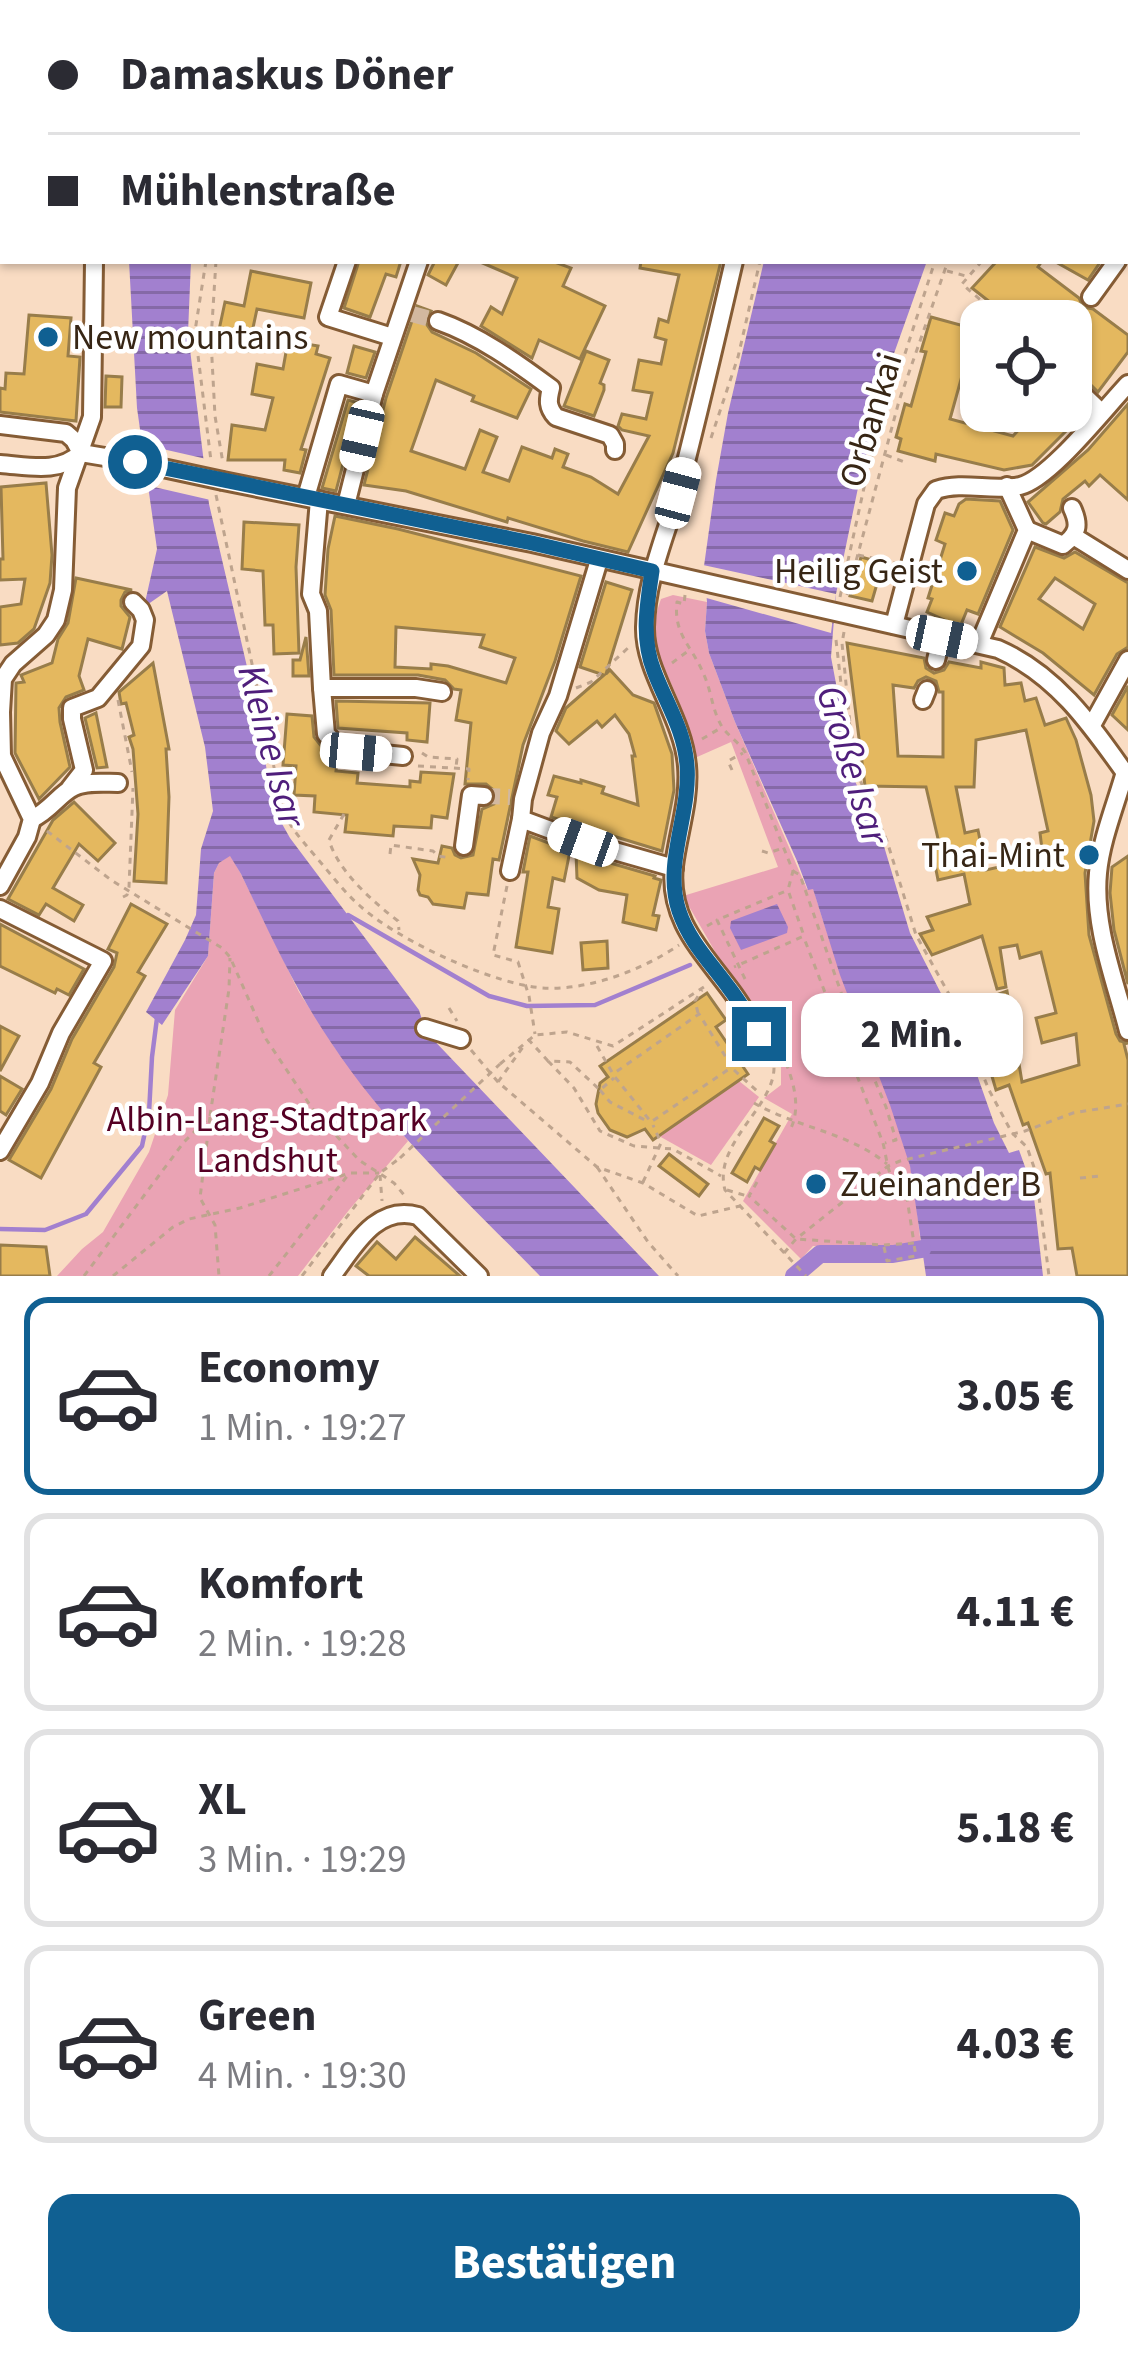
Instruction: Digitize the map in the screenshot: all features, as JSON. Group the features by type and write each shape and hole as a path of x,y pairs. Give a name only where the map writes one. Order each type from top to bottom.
{"street":[{"path":"0,886 32,819 2,756 6,674 46,635 56,620 63,590 67,488 92,417 94,264"},
{"path":"346,264 328,317 392,337"},
{"path":"346,505 374,394 392,337 406,312 418,264"},
{"path":"733,264 676,501 652,571 645,632 653,670 685,748 687,781 674,868 678,909 689,937 718,974 739,987 767,1036"},
{"path":"1091,297 1115,264"},
{"path":"438,322 470,333 550,388 550,410 556,417 610,435 614,450"},
{"path":"486,344 500,345 536,367"},
{"path":"374,394 339,383 313,498 310,594 318,611 326,734 342,750 406,754"},
{"path":"894,625 926,504 936,490 966,485 1022,486 1060,458 1128,384"},
{"path":"1092,403 1101,412"},
{"path":"0,425 66,433 81,453"},
{"path":"81,453 843,606 894,625 998,649 1032,667 1092,725 1126,774 1098,868 1097,896 1102,934 1128,1030"},
{"path":"0,464 58,467 81,453"},
{"path":"1007,486 1027,530 1058,545 1075,536 1078,525 1072,508"},
{"path":"979,644 1027,530"},
{"path":"1075,536 1128,570"},
{"path":"510,871 521,819 516,798 558,696 599,560"},
{"path":"32,819 47,812 84,770 72,708 94,700 144,641 136,611"},
{"path":"936,660 942,637"},
{"path":"1092,725 1128,660"},
{"path":"322,688 442,692"},
{"path":"70,788 118,783"},
{"path":"464,845 477,795"},
{"path":"521,819 674,868"},
{"path":"0,909 103,962 0,1151"},
{"path":"425,1028 461,1039"},
{"path":"332,1276 366,1231 387,1216 405,1212 418,1216 479,1276"}],"path":[{"path":"206,264 195,331 280,806 296,834 362,908 448,959 524,986 555,988 626,973 689,937"},
{"path":"217,264 211,340 219,480"},
{"path":"704,454 738,357 759,264"},
{"path":"842,584 869,465 934,264"},
{"name":"Orbankai","path":"850,724 843,606 899,401 947,264"},
{"path":"979,264 962,284 981,300"},
{"path":"945,271 968,277"},
{"path":"884,455 907,463"},
{"path":"844,576 858,545"},
{"path":"856,555 908,566"},
{"path":"684,604 677,602 675,620 703,671 721,728 745,752 785,848 793,871 788,890 803,936 883,1143 890,1179 906,1192 916,1256 886,1261 885,1251"},
{"path":"558,696 591,682 645,632"},
{"path":"836,640 844,710 860,780 887,841 911,921 950,996 989,1090 1012,1133 1027,1147 1049,1276"},
{"path":"653,670 689,650"},
{"path":"685,748 721,728"},
{"path":"732,770 728,761 745,752"},
{"path":"455,769 457,759 406,754 409,764 455,769 469,770 467,786 477,795"},
{"path":"344,814 329,840 332,852 375,904 398,921 399,932"},
{"path":"32,819 99,872 230,956 266,1039 316,1114 359,1160 394,1183 418,1216"},
{"path":"391,854 392,845 456,858 464,845"},
{"path":"762,851 785,848"},
{"path":"510,871 493,955 518,962 535,1035"},
{"path":"793,871 800,875 886,1107 896,1140 883,1143"},
{"path":"739,987 738,965 717,920 788,890"},
{"path":"302,1276 380,1173 528,1039 567,1031 613,1046 718,974 803,936"},
{"path":"218,1276 215,1225 200,1198 230,956"},
{"path":"703,988 695,1001 699,1015 732,1067 757,1091 754,1094"},
{"path":"449,1008 461,1039 499,1082 597,1167 677,1276"},
{"path":"599,1090 699,1015"},
{"path":"767,1036 776,1068 768,1091 728,1154 721,1176 725,1190 805,1275"},
{"path":"767,1036 793,1076 795,1122 789,1132"},
{"path":"528,1039 574,1088 600,1131 634,1146 673,1149 721,1176"},
{"path":"499,1082 528,1039"},
{"path":"595,1042 659,1136 661,1144 643,1184"},
{"path":"848,1052 855,1049 859,1058 864,1055"},
{"path":"548,1061 570,1062 610,1102 651,1122"},
{"path":"651,1122 732,1067"},
{"path":"784,1252 888,1166 1073,1113 1128,1104"},
{"path":"756,1105 872,1151 888,1166"},
{"path":"84,1276 184,1142 210,1115"},
{"path":"1022,1168 1033,1164"},
{"path":"597,1167 643,1184 698,1216 740,1206"},
{"path":"113,1276 189,1219 350,1173 380,1173"},
{"path":"269,1276 350,1173"},
{"path":"380,1173 387,1216"},
{"path":"1080,1178 1101,1177"},
{"path":"749,1196 757,1183"},
{"path":"725,1190 749,1196 796,1239 885,1251 915,1247"}],"green space":[{"path":"673,595 707,602 709,653 807,889 813,888 899,1126 921,1244 880,1251 813,1246 801,1259 743,1201 792,1114 764,1098 781,1085 781,1066 683,896 778,867 731,742 688,761 685,721 655,634 661,599"},
{"name":"Albin-Lang-Stadtpark Landshut","path":"230,855 299,992 335,1048 408,1141 298,1276 57,1276 103,1232 149,1152 168,1095 175,1010 208,956 214,873"},
{"path":"739,1081 759,1097 711,1165 659,1136"}],"shaded area":[{"path":"129,264 191,264 188,333 209,504 259,718 272,806 290,838 419,1010 426,1032 659,1276 540,1276 430,1164 354,1076 306,1003 230,856 214,873 208,956 162,1025 146,1012 196,915 201,849 213,811 205,747 167,591 144,607 157,549 137,408"},
{"path":"763,264 926,264 887,373 859,483 836,594 831,657 854,779 883,843 910,933 964,1038 994,1123 1009,1153 1019,1150 1033,1189 1043,1276 926,1276 910,1166 890,1105 813,889 808,890 709,653 704,566 728,413"},
{"path":"777,904 787,933 741,950 731,921"}],"pier":[{"path":"136,443 211,460 215,501 141,484"},
{"path":"703,565 836,594 831,633 703,597"}],"building":[{"path":"358,264 400,264 396,277 386,274 370,317 344,308"},
{"path":"434,264 457,264 446,285 428,275"},
{"path":"485,264 560,264 571,268 563,286 605,306 580,359 539,340 532,358 481,326 491,307 502,314 517,278"},
{"path":"641,264 720,264 673,453 628,552 406,491 364,485 386,398 417,306 431,311 425,322 432,332 476,353 531,389 517,418 472,401 474,396 436,380 411,451 465,469 480,430 497,437 483,472 509,481 522,447 552,458 555,449 568,454 563,467 618,494 649,436 618,426 622,414 646,419 652,393 633,390 639,360 661,364 666,340 655,337 659,319 668,322 679,275 640,268"},
{"path":"994,264 1040,264 1080,300 987,300 972,288"},
{"path":"1059,264 1099,264 1088,280"},
{"path":"251,271 311,283 304,318 257,309 248,351 216,344 225,302 244,306"},
{"path":"1092,309 1128,335 1128,352 1098,392 1092,386"},
{"path":"29,315 71,318 68,356 80,357 76,421 0,412 0,388 5,389 6,373 24,374"},
{"path":"931,317 960,325 960,383 950,419 960,422 960,432 1013,436 1017,432 1065,432 1032,465 1004,470 936,454 935,461 898,451 901,439 896,437 905,404 911,406 926,352 921,351"},
{"path":"288,341 318,346 316,354 330,358 301,449 306,450 300,473 284,470 285,460 228,460 232,425 265,430 273,398 252,394 257,364 283,369"},
{"path":"354,346 375,352 366,378 347,373"},
{"path":"586,351 609,360 594,416 564,406"},
{"path":"106,376 122,377 121,407 105,407"},
{"path":"348,400 359,403 336,491 322,488"},
{"path":"1128,404 1128,500 1100,475 1063,499 1060,512 1043,523 1028,502 1088,450"},
{"path":"46,483 50,583 34,629 18,643 0,645 0,607 21,604 25,579 0,580 1,487"},
{"name":"Heilig Geist","path":"966,499 1000,501 1013,530 978,614 967,610 960,627 927,612 945,544 936,540 945,513 954,516"},
{"path":"335,516 581,576 523,745 488,895 467,893 464,908 433,904 420,895 420,875 413,859 438,863 442,846 452,848 461,858 473,855 482,809 494,804 496,792 486,784 465,784 471,723 456,720 461,690 445,680 418,675 334,675 331,610 325,595","holes":["396,627 484,635 480,647 515,658 506,683 448,666 395,667"]},
{"path":"244,522 299,525 299,653 274,654 273,625 265,625 263,571 242,569"},
{"path":"1035,547 1064,558 1075,552 1128,583 1128,647 1117,654 1094,695 1043,653 1000,627","holes":["1055,578 1095,604 1083,629 1039,599"]},
{"path":"861,557 883,563 872,601 850,596"},
{"path":"76,578 132,590 121,600 130,617 122,649 88,639 79,676 84,690 66,697 59,708 70,767 39,799 15,753 16,683 24,682 21,675 52,663 68,623"},
{"path":"606,582 632,590 606,674 610,670 633,695 654,703 672,754 674,790 662,851 551,817 557,797 548,795 554,776 604,787 602,793 638,805 635,756 629,734 615,715 602,727 597,721 569,744 556,731 566,708 604,675 580,667"},
{"path":"306,637 309,676 293,676 293,660 300,660"},
{"path":"847,643 924,658 926,668 934,673 949,662 1004,668 1005,685 1021,683 1025,701 1036,698 1045,725 1066,718 1091,795 1094,821 1085,873 1089,935 1116,1034 1128,1043 1124,1044 1128,1060 1128,1276 1077,1276 1072,1248 1058,1249 1050,1173 1046,1174 1028,1123 1023,1125 1009,1085 996,1090 972,1008 961,1014 955,1000 967,995 971,1004 1007,991 1022,1082 1079,1065 1076,1034 1042,1043 1036,1018 1056,1013 1041,952 1020,958 1017,945 1000,948 1006,987 997,989 982,936 932,955 920,934 933,930 927,917 970,904 964,874 938,880 931,844 939,843 926,787 865,786","holes":["926,677 936,681 943,692 943,757 898,756 893,685 914,688","1026,730 1048,831 1040,833 1043,857 986,870 978,830 965,833 956,787 974,787 976,740"]},
{"path":"153,663 169,749 166,883 134,881 138,814 129,737 134,735 119,692"},
{"path":"1128,686 1128,730 1112,715"},
{"path":"336,701 430,703 427,742 407,740 407,733 338,728"},
{"path":"96,713 107,767 97,768 85,718"},
{"path":"287,714 312,716 314,737 325,757 337,761 336,771 358,773 357,783 410,787 410,781 420,782 421,772 454,774 447,818 432,816 431,828 394,826 393,836 345,832 347,815 314,812 315,796 294,795 296,766 283,765"},
{"path":"74,802 115,843 98,861 79,844 53,888 83,905 74,921 46,904 39,915 8,899 53,820"},
{"path":"530,836 570,851 564,881 553,878 548,907 559,909 552,953 516,947"},
{"path":"576,853 661,880 653,915 659,916 656,930 623,922 627,895 599,890 577,878"},
{"path":"1128,856 1128,984 1110,893 1112,867"},
{"path":"131,904 167,924 138,972 145,976 94,1063 101,1067 41,1178 9,1160 114,967 117,953 108,949"},
{"path":"0,924 84,969 69,995 0,966"},
{"path":"607,941 608,968 583,970 581,943"},
{"path":"707,993 726,1020 716,1027 748,1074 653,1140 645,1129 627,1137 610,1130 596,1104 600,1083 608,1077 600,1066"},
{"path":"0,1026 19,1036 0,1071"},
{"path":"0,1076 22,1089 6,1115 0,1111"},
{"path":"764,1118 779,1126 770,1141 775,1144 747,1182 732,1173"},
{"path":"669,1154 708,1184 699,1196 659,1166"},
{"path":"415,1237 460,1276 369,1276 356,1266 377,1242 396,1259"},
{"path":"0,1245 46,1247 50,1276 0,1276"}],"waterway":[{"path":"348,915 489,996 527,1006 595,1005 690,965"},
{"path":"0,1229 45,1230 86,1214 142,1146 157,1018"},
{"path":"794,1276 820,1254 922,1249"}],"tunnel":[{"path":"412,314 438,321"},
{"path":"484,796 510,797"}],"place":[{"name":"New mountains","path":"48,337"},
{"name":"Heilig Geist","path":"967,571"},
{"name":"Thai-Mint","path":"1089,855"},
{"name":"Zueinander B","path":"816,1184"}],"route":[{"path":"135,462 652,571 645,632 653,670 681,731 687,765 674,868 678,909 689,937 759,1034"}],"water label":[{"name":"Kleine Isar","path":"271,746"},
{"name":"Große Isar","path":"852,765"}]}
